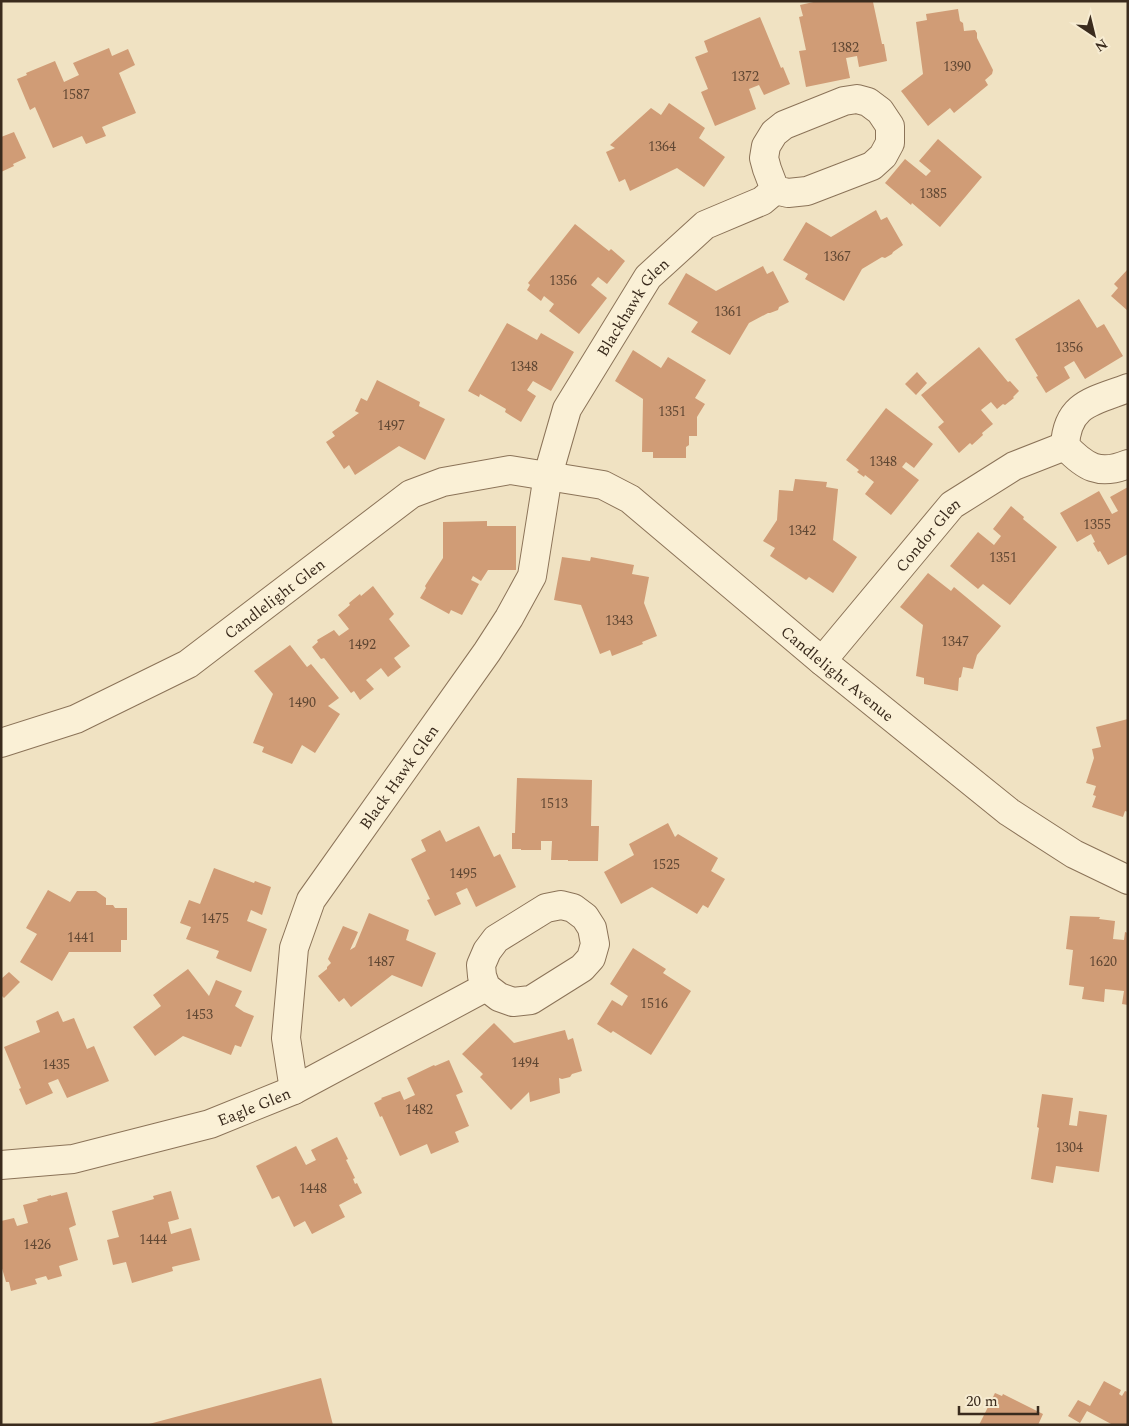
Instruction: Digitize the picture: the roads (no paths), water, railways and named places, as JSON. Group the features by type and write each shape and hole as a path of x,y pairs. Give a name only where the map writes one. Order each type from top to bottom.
{"street":[{"name":"Blackhawk Glen","path":"548,475 567,409 648,277 705,225 762,201 776,190"},
{"path":"1128,388 1082,406 1071,418 1066,432 1065,446 1078,459 1090,466 1104,470 1116,469 1128,464"},
{"name":"Condor Glen","path":"822,661 952,505 1014,466 1065,446"},
{"name":"Candlelight Glen","path":"1,743 76,719 188,664 411,494 443,482 510,470 548,475"},
{"name":"Candlelight Avenue","path":"548,475 603,485 630,499 822,661 1009,812 1074,854 1128,880"},
{"name":"Black Hawk Glen","path":"294,1090 286,1038 294,948 311,900 487,652 509,618 532,576 548,475"},
{"name":"Eagle Glen","path":"1,1165 73,1159 210,1124 294,1090 486,987"}]}
